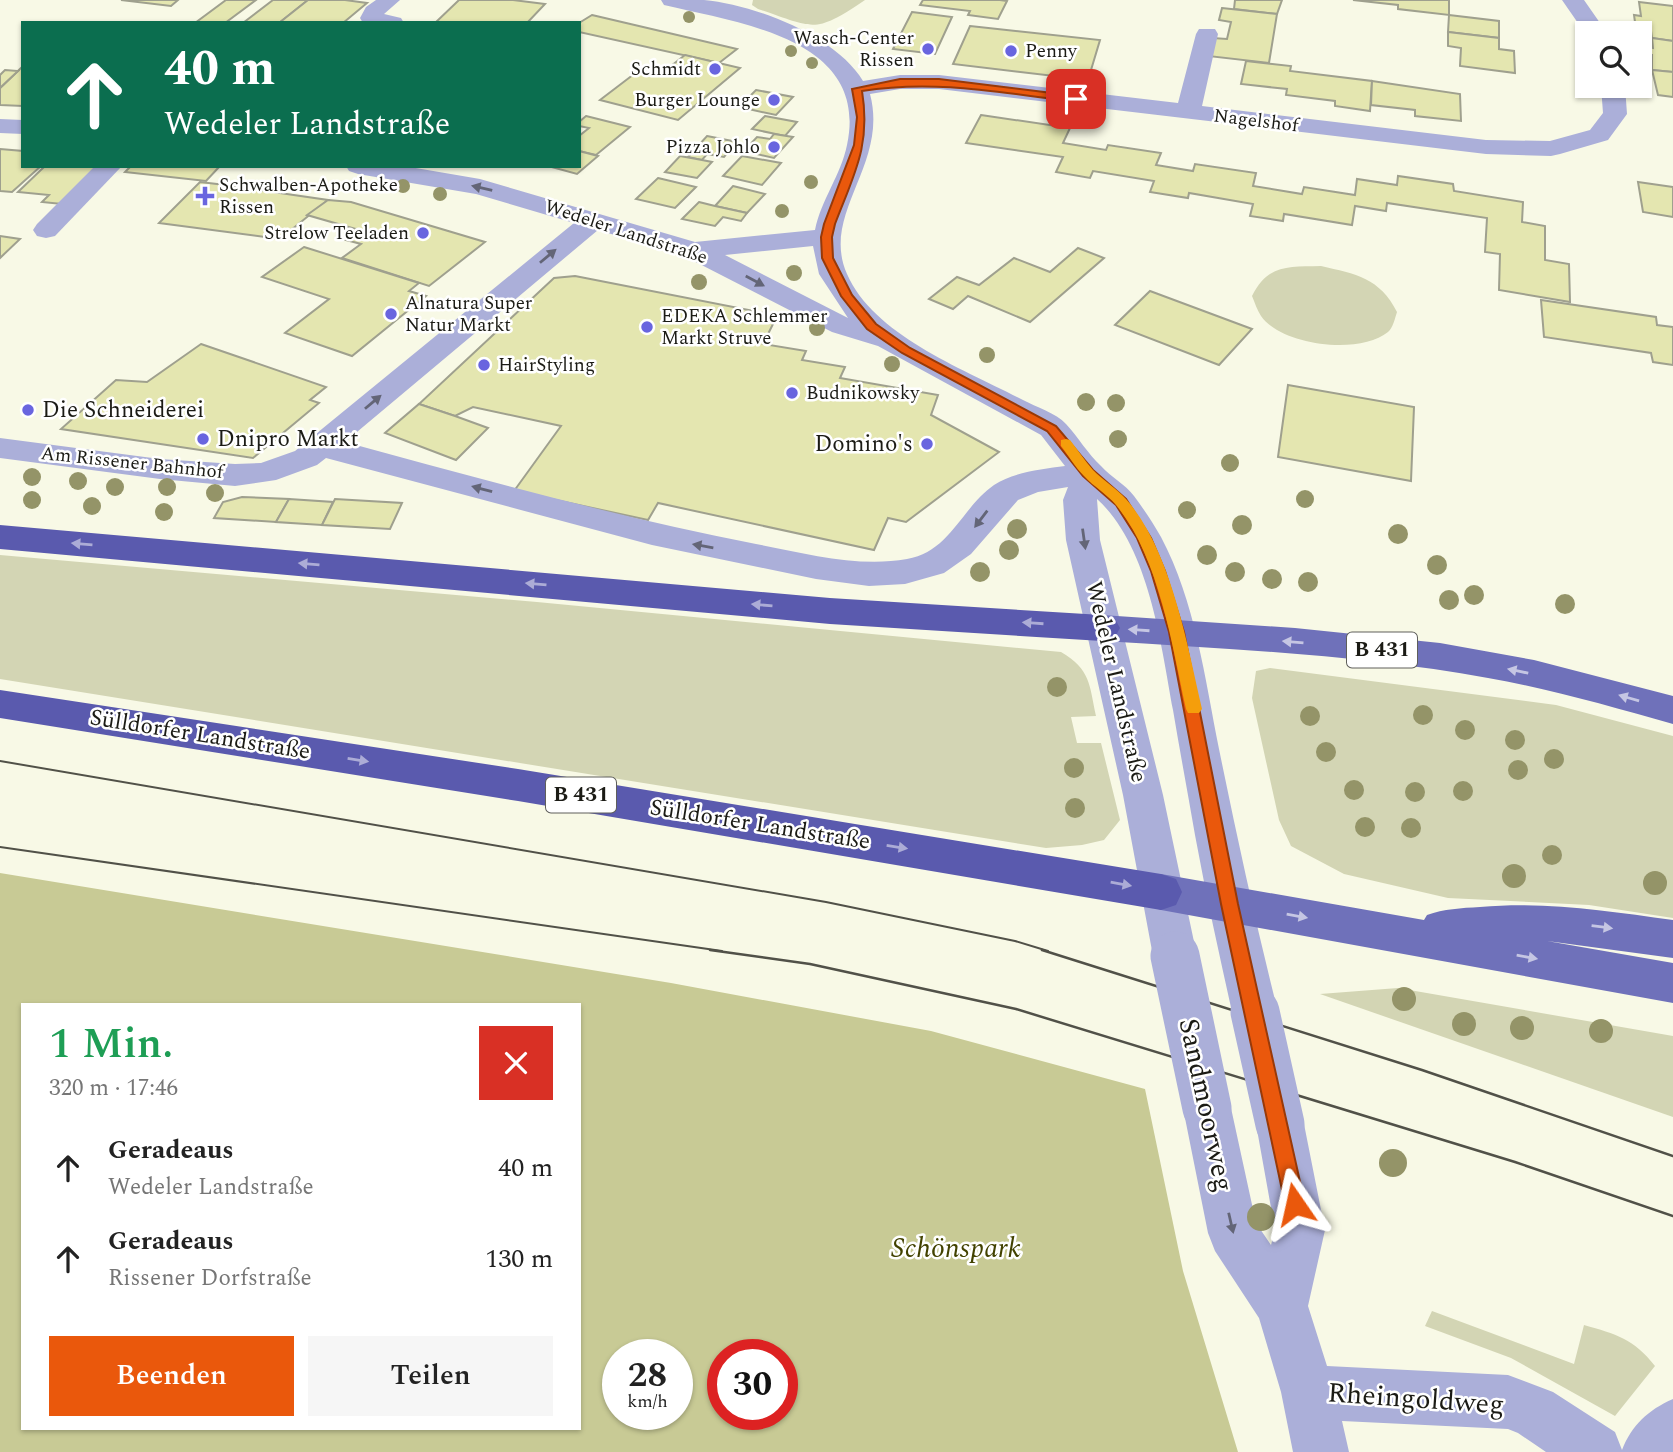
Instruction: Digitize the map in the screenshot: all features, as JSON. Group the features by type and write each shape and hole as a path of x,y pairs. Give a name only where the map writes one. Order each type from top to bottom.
{"highway":[{"name":"B 431","path":"0,537 830,611 1102,628"},
{"name":"Sülldorfer Landstraße","path":"0,704 518,785 1161,891"}],"main road":[{"name":"B 431","path":"1102,628 1403,652 1488,664 1673,710"},
{"name":"Sülldorfer Landstraße","path":"1161,891 1229,904"},
{"name":"B 431","path":"1229,904 1673,983"},
{"path":"1388,932 1519,922 1601,927 1673,939"}],"street":[{"path":"384,21 371,18 374,12 389,0"},
{"path":"672,0 722,4 826,51 839,62 857,89 862,117 860,145 839,195 827,237 828,258 836,279 872,327 888,340"},
{"path":"1573,0 1588,21"},
{"path":"1188,113 1207,34"},
{"name":"Nagelshof","path":"857,89 900,82 939,82 1486,147 1551,149 1599,135 1615,114 1614,98"},
{"path":"0,126 21,127"},
{"path":"46,230 108,168"},
{"name":"Wedeler Landstraße","path":"370,168 480,187 694,250 842,326 888,340 1052,428 1088,473 1121,502 1144,538 1158,571 1177,632 1229,904"},
{"name":"Am Rissener Bahnhof","path":"0,448 160,469 235,475 288,467 321,446 595,219"},
{"path":"694,250 827,237"},
{"path":"321,446 678,542 844,572 881,574 916,569 946,558 960,548 995,501 1010,491 1035,482 1088,473"},
{"name":"Wedeler Landstraße","path":"1088,473 1080,500 1083,540 1143,795 1161,891"},
{"name":"Sandmoorweg","path":"1161,891 1233,1233 1282,1306 1308,1392 1321,1452"},
{"path":"1229,904 1280,1124 1300,1230 1282,1306"},
{"name":"Rheingoldweg","path":"1308,1392 1508,1402 1534,1411 1595,1452"},
{"path":"1649,1452 1673,1427"}],"green space":[{"path":"753,0 865,0 834,19 813,25 791,21 758,9 752,5"},
{"path":"1321,266 1366,279 1383,292 1397,312 1390,330 1375,339 1359,343 1322,344 1286,334 1271,326 1261,316 1252,296 1265,278 1289,267"},
{"path":"0,555 1061,652 1078,665 1090,686 1096,716 1071,717 1077,743 1101,743 1120,820 1104,840 1046,848 0,679"},
{"path":"1270,668 1556,705 1673,736 1673,918 1589,905 1448,898 1344,874 1291,846 1279,820 1252,698 1256,671"},
{"name":"Schönspark","path":"0,873 671,983 931,1031 1145,1089 1183,1271 1238,1452 0,1452"},
{"path":"1398,988 1673,1036 1673,1117 1320,994"},
{"path":"1432,1311 1574,1364 1584,1325 1624,1339 1640,1349 1655,1366 1615,1416 1511,1358 1425,1326"}],"building":[{"path":"121,0 178,0 171,6"},
{"path":"226,0 256,0 228,21 198,21"},
{"path":"273,0 308,0 282,21 246,21"},
{"path":"308,0 367,3 345,21 282,21"},
{"path":"459,0 513,0 545,4 529,21 437,21"},
{"path":"923,0 1007,1 998,19 968,15 970,11 920,5"},
{"path":"1235,0 1282,0 1277,14 1234,9"},
{"path":"1353,0 1449,0 1449,15 1398,9 1398,5"},
{"path":"1639,2 1673,6 1673,41 1652,38 1652,21 1635,21 1634,15 1641,16"},
{"path":"1222,8 1277,14 1269,63 1208,56 1213,38 1227,39 1231,22 1219,20"},
{"path":"912,12 952,17 935,54 893,49"},
{"path":"592,15 737,49 719,63 581,32 581,22"},
{"path":"1449,15 1499,21 1499,38 1448,32"},
{"path":"970,26 1100,40 1088,80 953,64"},
{"path":"1448,32 1499,38 1499,49 1514,51 1515,73 1460,66 1461,48 1448,46"},
{"path":"1652,38 1673,41 1673,72 1652,70"},
{"path":"685,55 740,68 678,120 600,100 638,71 658,76"},
{"path":"1246,61 1291,66 1290,71 1372,81 1370,111 1335,106 1335,101 1286,95 1287,89 1241,84"},
{"path":"21,68 21,106 0,105 0,88"},
{"path":"5,70 18,71 0,88 0,75"},
{"path":"1652,70 1673,72 1673,97 1658,95"},
{"path":"1372,81 1460,94 1461,121 1415,116 1415,110 1371,105"},
{"path":"756,90 793,97 776,115 739,107"},
{"path":"981,115 1070,128 1063,143 1106,150 1108,145 1161,153 1156,165 1193,171 1195,164 1256,173 1253,186 1302,194 1304,187 1355,195 1357,179 1397,185 1398,176 1453,184 1454,191 1523,202 1522,222 1545,226 1545,260 1569,264 1570,302 1499,290 1500,254 1485,252 1487,218 1387,203 1386,211 1355,206 1352,225 1284,214 1283,221 1250,216 1253,204 1189,193 1188,198 1150,192 1154,181 1093,171 1090,178 1056,172 1063,157 966,143"},
{"path":"586,116 630,127 596,155 581,151 581,134 589,128 581,126 581,120"},
{"path":"765,116 797,122 785,136 752,129"},
{"path":"774,134 793,137 774,158 744,151 757,137 770,139"},
{"path":"707,136 737,142 724,157 707,154 702,160 688,157"},
{"path":"0,149 21,151 21,168 39,168 12,192 0,191"},
{"path":"581,152 598,156 577,174 555,168 581,168"},
{"path":"680,156 712,162 697,178 665,172"},
{"path":"742,156 781,163 762,185 723,176"},
{"path":"43,168 98,168 62,204 42,202 49,195 18,192"},
{"path":"129,168 218,168 206,181 125,172"},
{"path":"658,178 696,187 675,208 636,199"},
{"path":"200,182 328,200 280,239 159,223"},
{"path":"1638,182 1673,187 1673,217 1643,212"},
{"path":"733,186 765,194 747,213 715,206"},
{"path":"328,200 351,202 485,242 429,286 342,258 361,244 346,240 359,230 307,215"},
{"path":"699,202 747,213 741,221 723,217 715,226 682,219"},
{"path":"0,236 20,239 0,258"},
{"path":"304,247 419,283 409,291 426,296 352,356 285,333 329,299 262,277"},
{"path":"1078,248 1104,258 1030,322 968,296 953,309 929,299 957,277 979,285 1014,258 1050,272"},
{"path":"575,276 769,314 774,322 763,344 806,351 802,360 845,367 840,378 938,395 931,415 999,452 906,522 888,518 874,550 658,503 648,520 514,491 561,426 473,407 455,416 419,404 554,278"},
{"path":"1150,291 1252,329 1219,365 1115,325"},
{"path":"1541,300 1656,317 1657,325 1673,327 1673,365 1653,362 1651,353 1544,337"},
{"path":"201,344 326,387 310,400 319,403 253,458 61,429 116,380 147,382"},
{"path":"1288,385 1414,407 1411,481 1278,457"},
{"path":"419,404 488,428 456,460 385,433"},
{"path":"242,497 289,499 276,522 214,518 223,502"},
{"path":"289,499 333,502 322,525 276,522"},
{"path":"335,499 402,503 390,529 322,525"}],"tram line":[{"path":"0,761 826,902 1015,941 1048,951"},
{"path":"0,847 722,951"},
{"path":"710,950 810,964 1016,1009 1515,1162 1673,1216"},
{"path":"1042,950 1422,1070 1673,1156"}],"slow traffic":[{"path":"1066,443 1088,473 1121,502 1144,538 1158,571 1177,632 1194,709"}],"place":[{"name":"Wasch-Center Rissen","path":"928,49"},
{"name":"Penny","path":"1011,51"},
{"name":"Schmidt","path":"715,69"},
{"name":"Burger Lounge","path":"774,100"},
{"name":"Pizza Johlo","path":"774,147"},
{"name":"Schwalben-Apotheke Rissen","path":"205,196"},
{"name":"Strelow Teeladen","path":"423,233"},
{"name":"Alnatura Super Natur Markt","path":"391,314"},
{"name":"EDEKA Schlemmer Markt Struve","path":"647,327"},
{"name":"HairStyling","path":"484,365"},
{"name":"Budnikowsky","path":"792,393"},
{"name":"Die Schneiderei","path":"28,410"},
{"name":"Dnipro Markt","path":"203,439"},
{"name":"Domino's","path":"927,444"}],"route":[{"path":"1076,99 939,82 900,82 857,89 862,117 860,145 830,224 827,237 828,258 836,279 872,327 888,340 1052,428 1088,473 1121,502 1144,538 1158,571 1177,632 1194,709 1229,904 1280,1124 1295,1204"}]}
